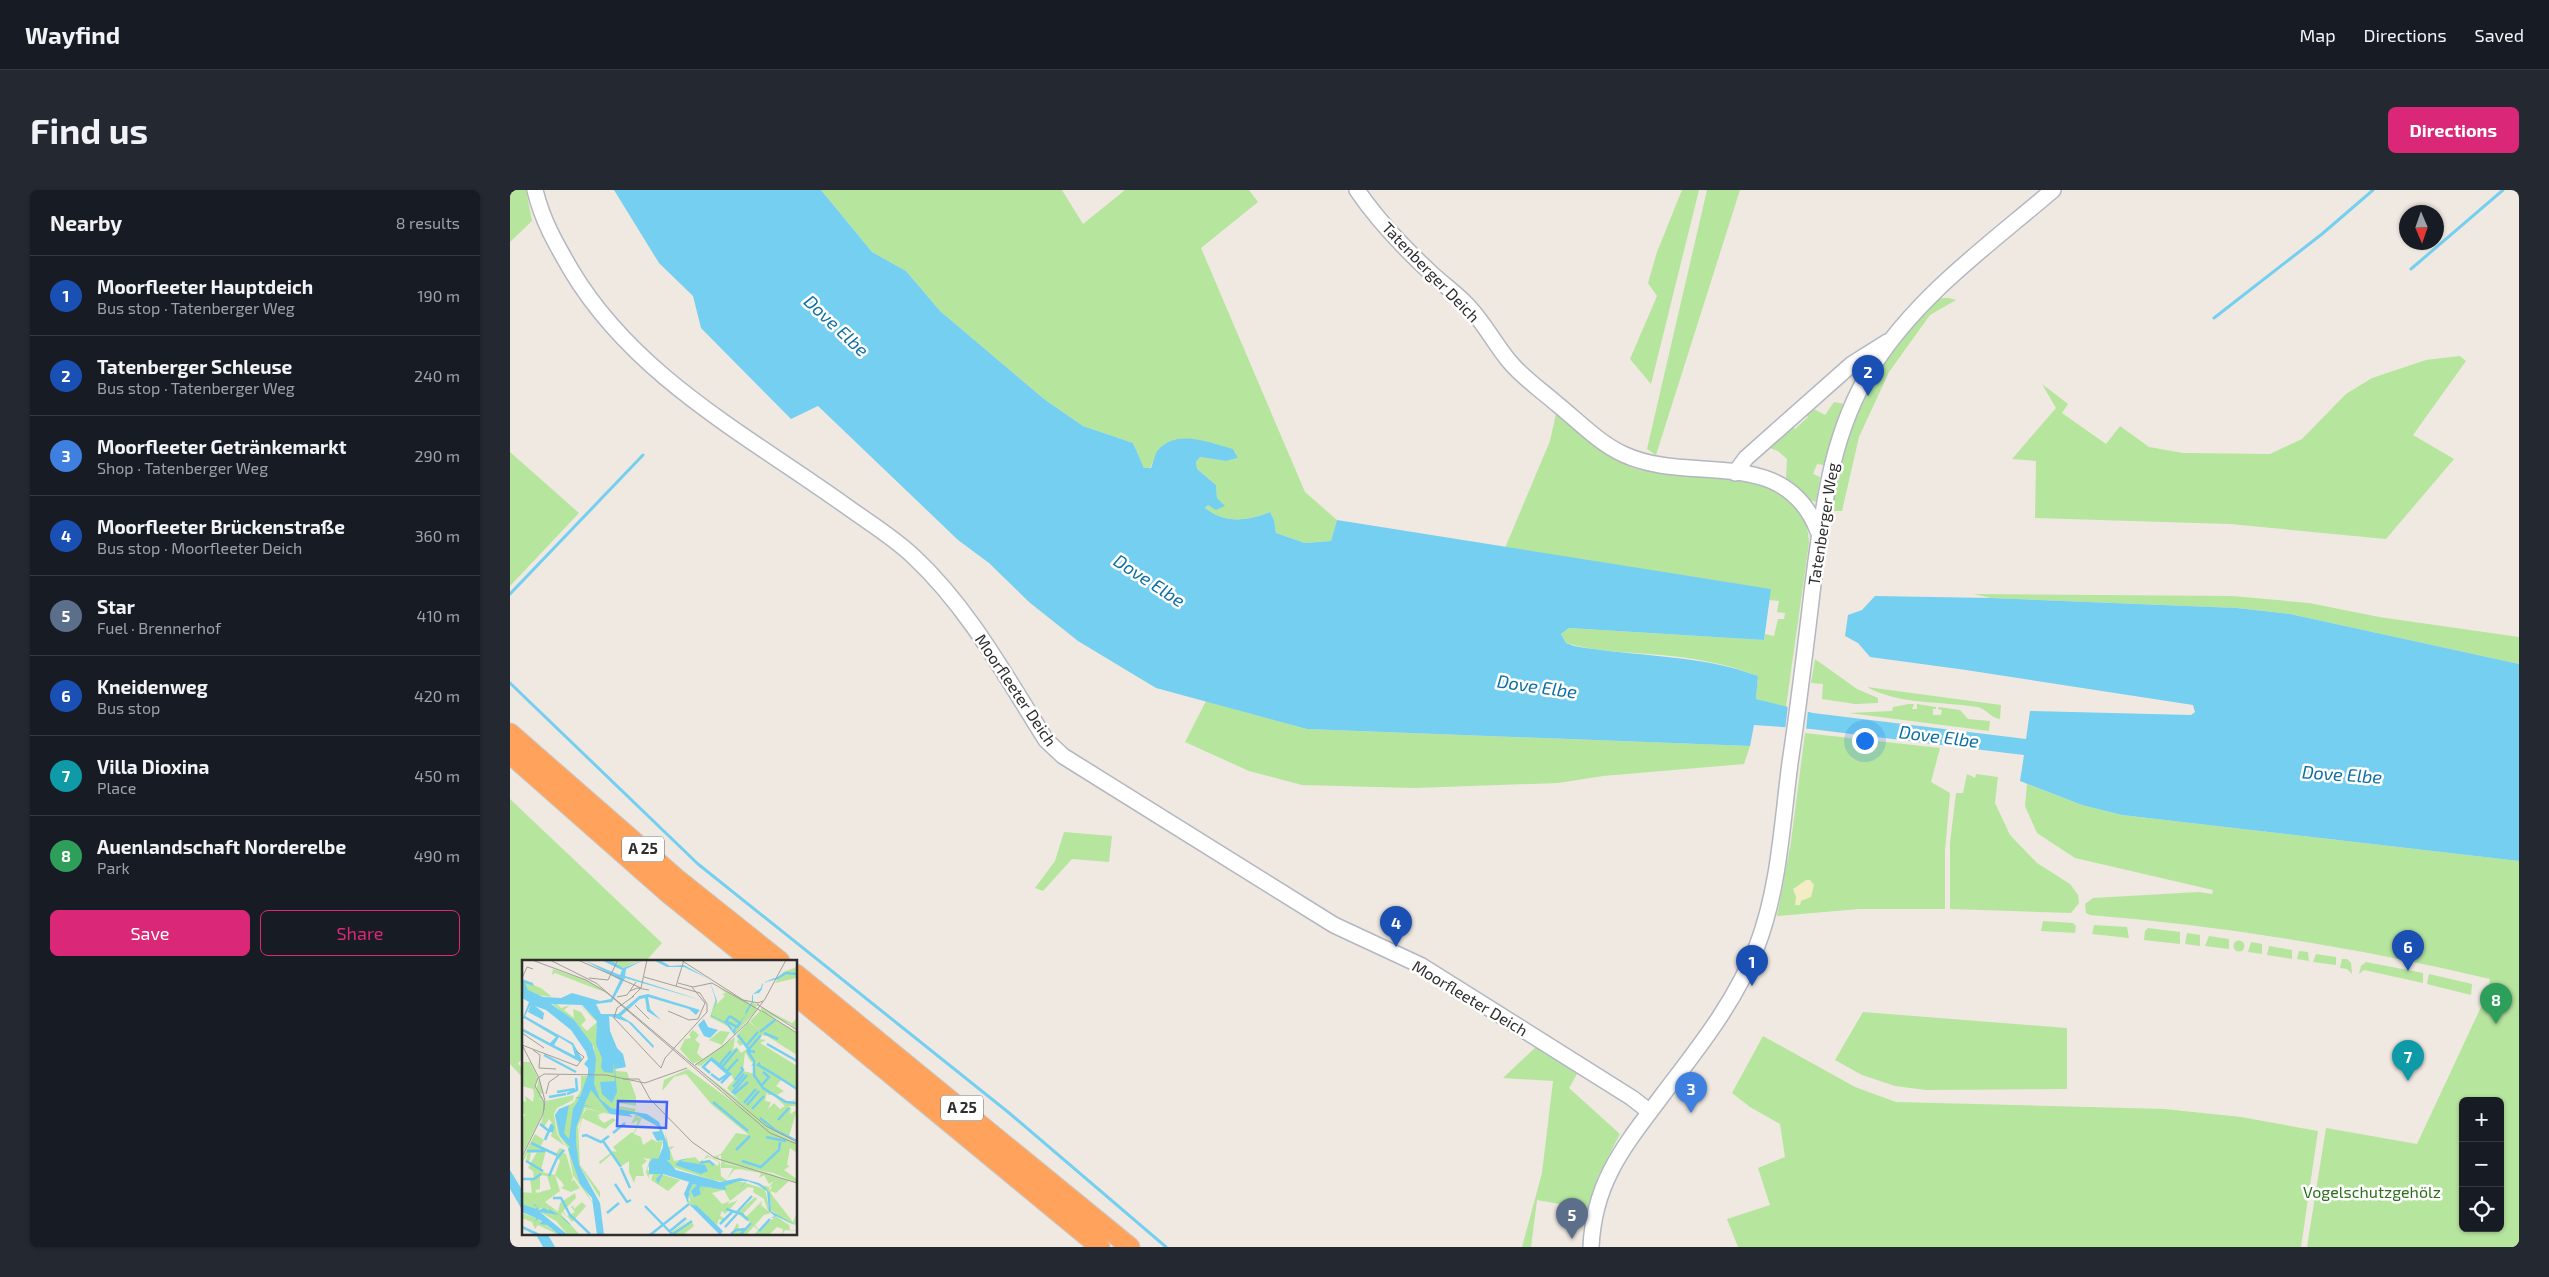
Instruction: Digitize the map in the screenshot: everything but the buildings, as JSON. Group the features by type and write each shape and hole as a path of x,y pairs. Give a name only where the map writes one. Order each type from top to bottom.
{"highway":[{"name":"A 25","path":"510,733 676,878 779,960"},
{"name":"A 25","path":"510,754 669,894 751,960"},
{"name":"A 25","path":"798,976 1130,1247"},
{"name":"A 25","path":"798,998 1100,1247"}],"street":[{"name":"Moorfleeter Deich","path":"535,190 550,236 600,314 660,374 688,397 822,489 913,556 965,614 1046,740 1063,756 1334,925 1422,966 1624,1093 1650,1112"},
{"name":"Tatenberger Deich","path":"1357,190 1366,204 1412,255 1468,306 1518,371 1605,443 1623,454 1640,460 1765,478 1790,490 1811,512 1819,535"},
{"name":"Tatenberger Weg","path":"1650,1112 1727,1006 1747,970 1758,942 1774,879 1795,731 1819,535 1829,476 1842,430 1872,366 1892,340 1941,285 2053,190"},
{"path":"1735,473 1746,458 1852,364 1892,340"},
{"path":"1591,1247 1596,1207 1612,1164 1650,1112"}],"green space":[{"path":"510,190 526,190 532,221 510,242"},
{"path":"821,190 1062,190 1083,224 1125,190 1249,190 1258,202 1201,248 1305,492 1337,520 1331,541 1305,543 1276,533 1274,520 1270,512 1245,519 1228,519 1220,517 1205,508 1217,498 1216,485 1197,469 1196,462 1200,457 1226,461 1238,458 1233,449 1159,449 1150,468 1144,468 1133,443 1083,426 1044,399 940,311 906,271 872,252"},
{"path":"1682,190 1699,190 1651,384 1630,359 1657,296 1648,283 1657,252"},
{"path":"1707,190 1740,190 1656,455 1647,449"},
{"path":"1941,298 1956,300 1930,315 1889,372 1859,437 1842,511 1831,511 1844,445 1862,399 1898,342 1926,310"},
{"path":"2460,356 2466,361 2413,435 2454,459 2386,539 2230,524 2035,518 2036,461 2012,459 2056,408 2042,384 2068,404 2062,413 2106,444 2120,426 2149,447 2183,453 2270,454 2302,439 2346,394 2372,378 2426,360"},
{"path":"1834,402 1844,404 1824,465 1817,464 1813,474 1820,477 1816,502 1807,499 1786,480 1787,459 1778,451 1767,447 1791,425 1795,429 1808,417 1805,414 1812,408 1825,415"},
{"path":"1557,409 1615,458 1633,468 1647,471 1736,478 1777,492 1793,504 1805,521 1809,543 1786,707 1756,699 1758,676 1735,668 1686,658 1601,650 1566,643 1561,634 1569,628 1764,640 1765,634 1774,636 1778,619 1784,619 1785,613 1777,612 1779,601 1769,600 1770,589 1505,548 1550,441"},
{"path":"510,452 579,513 510,586"},
{"path":"1974,594 2232,596 2309,603 2379,617 2519,637 2519,664 2290,614 2237,608 1991,598"},
{"path":"1815,659 1857,689 1878,698 1878,703 1855,704 1822,699 1823,684 1811,683"},
{"path":"1867,687 2001,705 2000,719 1977,707 1907,700 1880,693"},
{"path":"1206,701 1307,729 1750,746 1744,764 1603,776 1558,783 1414,788 1302,785 1249,771 1185,742"},
{"path":"1914,704 1912,709 1917,709 1917,704 1936,707 1936,709 1933,709 1933,715 1941,715 1942,710 1938,709 1939,707 1960,710 1968,719 1990,721 1989,731 1849,713 1892,711 1893,707"},
{"path":"1805,733 1940,748 1931,782 1950,793 1945,851 1945,909 1859,909 1777,916 1791,842"},
{"path":"1967,774 1975,778 1976,774 1998,777 1995,803 2010,835 2037,863 2070,884 2078,895 2079,903 2071,913 1950,909 1950,843 1956,793 1963,793"},
{"name":"Vogelschutzgehölz","path":"2027,784 2082,805 2122,815 2519,861 2519,1247 2307,1247 2326,1128 2417,1144 2488,992 2490,979 2391,957 2291,939 2191,925 2090,915 2086,913 2085,904 2093,898 2199,892 2212,894 2213,890 2075,858 2037,833 2025,806"},
{"path":"510,799 662,943 647,960 522,960 522,1059 518,1063 522,1069 522,1077 510,1064"},
{"path":"1064,832 1112,836 1109,862 1072,859 1043,891 1035,888 1055,861"},
{"path":"2043,921 2073,923 2076,926 2075,933 2041,931"},
{"path":"2094,925 2127,927 2129,938 2092,934"},
{"path":"2148,928 2180,932 2180,944 2144,940 2145,931"},
{"path":"2187,933 2200,935 2200,946 2185,944"},
{"path":"2209,936 2229,939 2229,949 2205,946"},
{"path":"2239,940 2245,946 2239,952 2233,946"},
{"path":"2251,942 2262,944 2262,954 2248,952"},
{"path":"2269,946 2292,950 2292,959 2267,955"},
{"path":"2299,951 2308,952 2309,961 2297,959"},
{"path":"2316,954 2336,957 2336,965 2313,962"},
{"path":"2342,959 2347,959 2351,963 2352,974 2347,969 2340,968"},
{"path":"2366,962 2423,973 2423,983 2364,970 2359,974 2361,966"},
{"path":"2429,974 2472,984 2471,995 2427,984"},
{"path":"1863,1012 2067,1028 2067,1089 1926,1090 1895,1086 1862,1075 1835,1060"},
{"path":"1763,1036 1855,1087 1896,1102 2164,1109 2241,1117 2318,1131 2301,1247 1738,1247 1727,1219 1770,1205 1758,1168 1785,1157 1780,1124 1750,1107 1732,1093"},
{"path":"1537,1046 1577,1074 1569,1088 1620,1134 1598,1176 1588,1209 1537,1200 1531,1247 1522,1247 1542,1173 1553,1081 1503,1078"}],"sand":[{"path":"1806,880 1810,880 1814,885 1811,897 1801,901 1800,905 1795,905 1796,897 1793,889"}],"water":[{"name":"Dove Elbe","path":"614,190 821,190 872,252 906,271 940,311 1044,399 1083,426 1133,443 1144,468 1151,468 1158,450 1166,443 1184,438 1205,441 1233,449 1238,458 1226,461 1200,457 1196,462 1197,469 1216,485 1217,498 1225,506 1216,510 1208,505 1205,508 1220,517 1245,519 1270,512 1274,520 1276,533 1305,543 1331,541 1337,520 1771,589 1764,640 1569,628 1561,634 1566,643 1574,646 1690,660 1736,669 1758,676 1756,699 1813,713 2026,739 2030,711 2191,715 2195,712 2193,705 1870,657 1858,643 1845,636 1848,615 1862,610 1875,596 1991,598 2237,608 2290,614 2519,664 2519,861 2122,815 2082,805 2020,781 2024,755 1811,729 1754,725 1750,746 1307,729 1156,688 1078,641 1029,602 989,563 958,540 818,406 791,419 701,328 693,296 659,263"},
{"path":"510,1170 522,1190 522,1210 510,1189"},
{"path":"536,1234 548,1234 555,1247 543,1247"}],"pier":[{"path":"1788,705 1808,710 1806,731 1785,730"}],"waterway":[{"path":"2214,318 2322,234 2373,190"},
{"path":"2411,269 2503,190"},
{"path":"510,594 643,455"},
{"path":"510,683 698,864 1008,1112 1166,1247"}],"place":[{"name":"Tatenberger Schleuse","path":"1868,396"},
{"name":"Moorfleeter Brückenstraße","path":"1396,947"},
{"name":"Kneidenweg","path":"2408,971"},
{"name":"Moorfleeter Hauptdeich","path":"1752,986"},
{"name":"Auenlandschaft Norderelbe","path":"2496,1024"},
{"name":"Villa Dioxina","path":"2408,1081"},
{"name":"Moorfleeter Getränkemarkt","path":"1691,1113"},
{"name":"Star","path":"1572,1239"}]}
